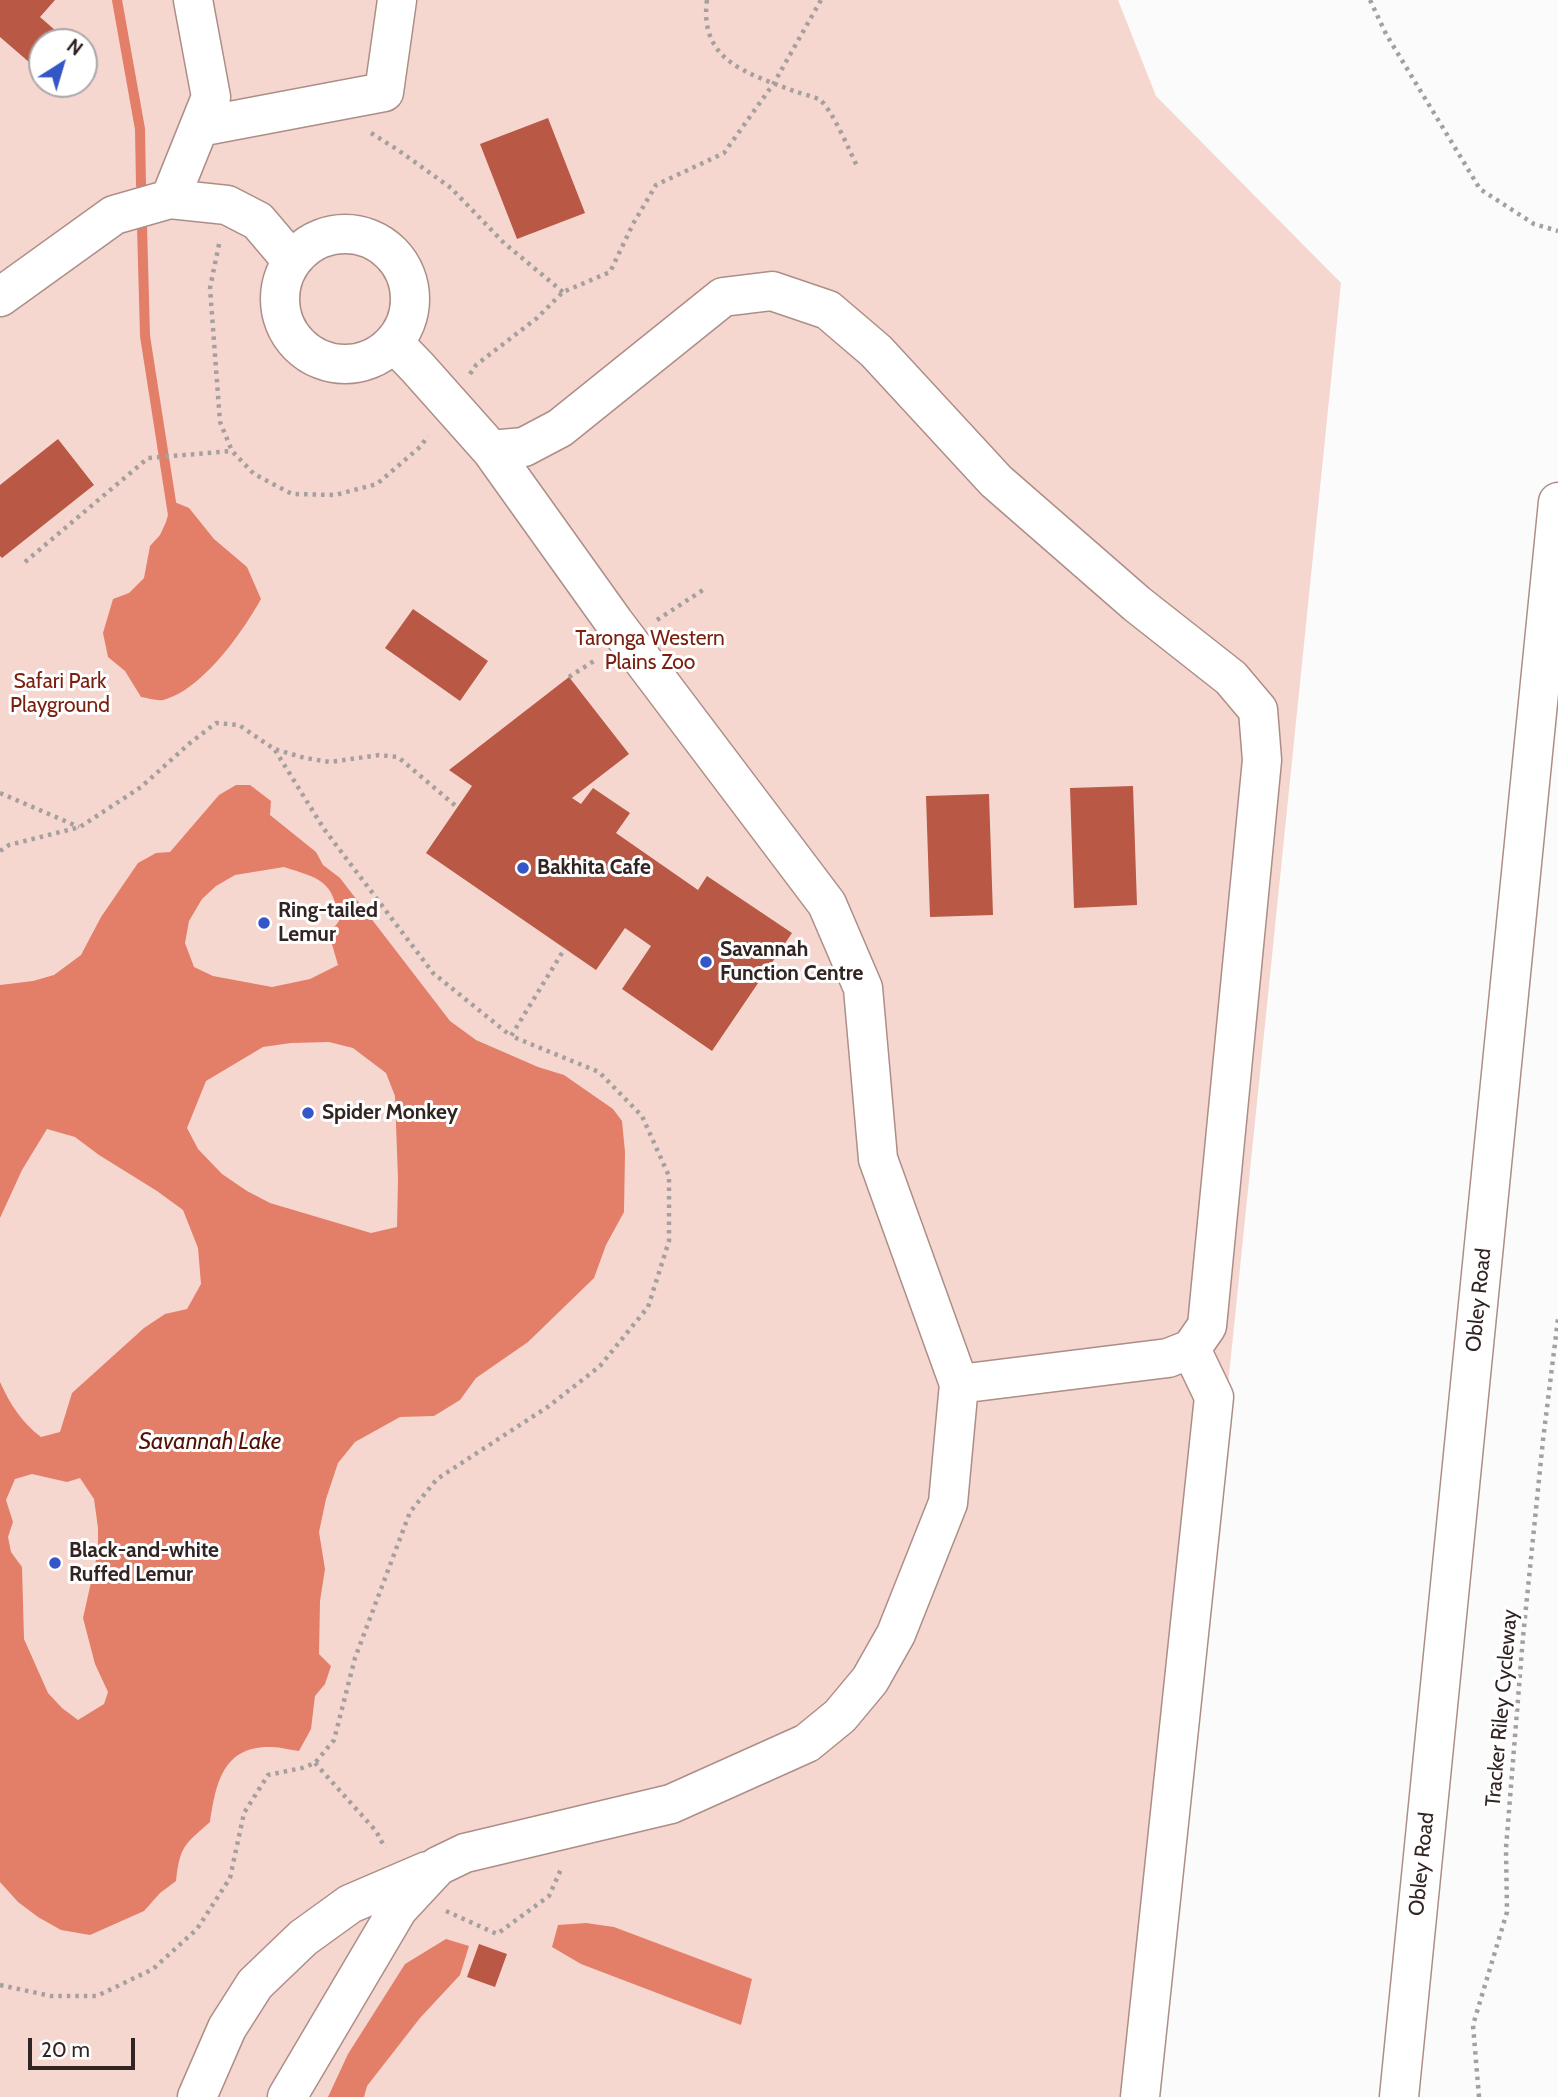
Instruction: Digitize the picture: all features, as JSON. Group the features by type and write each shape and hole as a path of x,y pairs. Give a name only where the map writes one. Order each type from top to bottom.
{"street":[{"path":"156,202 199,127 211,97 193,0"},
{"path":"199,127 384,92 397,0"},
{"path":"0,297 114,215 156,202 227,205 258,220 292,261"},
{"path":"340,234 358,235 375,241 389,251 401,265 409,284 410,305 405,325 394,343 376,357 356,363 334,363 313,356 296,342 285,323 280,302 283,280 292,261 306,247 322,238 340,234"},
{"path":"491,450 524,447 560,428 723,297 772,291 828,310 876,351 996,481 1138,604 1231,678 1258,710 1262,760 1207,1326 1191,1349 1168,1357 959,1384"},
{"path":"197,2097 227,2028 255,1984 303,1938 350,1904 406,1889 438,1866 465,1853 671,1804 807,1743 840,1716 870,1680 896,1634 948,1503 959,1384 878,1159 863,988 827,904 614,622 491,450 394,343"},
{"name":"Obley Road","path":"1399,2097 1558,502"},
{"path":"1140,2097 1214,1397 1191,1349"},
{"path":"287,2097 398,1909 406,1889"}],"path":[{"path":"707,0 704,19 713,47 741,70 820,100 843,134 857,166"},
{"path":"227,205 210,288 220,422 232,451 254,474 292,495 335,495 377,484 420,447 475,365 537,318 563,292 610,272 656,184 724,153 774,83 821,0"},
{"path":"1370,0 1386,34 1480,190 1534,224 1558,231"},
{"path":"322,104 398,150 451,188 504,243 563,292"},
{"path":"25,562 148,458 232,451"},
{"path":"0,851 9,845 80,827 141,788 216,723 239,725 274,749 305,758 330,762 379,755 398,757 457,807"},
{"path":"0,1985 51,1996 97,1996 153,1969 197,1929 230,1878 244,1813 268,1775 315,1763 334,1740 355,1658 410,1512 437,1479 549,1406 600,1366 648,1307 669,1241 669,1176 642,1116 599,1072 511,1036 433,973 324,829 274,749"},
{"path":"0,793 80,827"},
{"path":"511,1036 565,948"},
{"name":"Tracker Riley Cycleway","path":"1479,2097 1473,2025 1507,1912 1506,1848 1522,1650 1558,1319"},
{"path":"315,1763 376,1831 406,1889 497,1934 549,1896 582,1824"}],"green space":[{"name":"Taronga Western Plains Zoo","path":"0,0 1118,0 1156,96 1341,283 1155,2097 0,2097"}],"water":[{"path":"172,501 189,508 214,539 247,567 261,599 232,643 206,673 178,694 158,700 141,697 125,671 108,657 103,633 113,599 129,593 144,578 150,546 160,535"},
{"name":"Savannah Lake","path":"236,785 250,785 271,801 270,815 316,852 323,865 340,878 450,1021 476,1040 538,1067 564,1075 613,1109 622,1121 625,1152 624,1212 606,1245 594,1278 528,1342 476,1378 460,1400 434,1416 400,1417 355,1442 338,1463 319,1532 325,1569 320,1601 319,1654 331,1666 325,1684 315,1696 311,1729 299,1751 275,1747 256,1748 242,1752 232,1760 219,1781 210,1822 189,1842 182,1853 176,1881 160,1893 144,1911 90,1935 61,1930 38,1917 18,1902 0,1882 0,1382 17,1412 34,1432 41,1437 60,1432 72,1393 144,1328 165,1314 187,1309 201,1284 198,1248 183,1210 75,1137 47,1129 22,1170 0,1218 0,985 54,975 81,955 101,917 138,863 156,853 170,852 219,795","holes":["284,867 316,879 329,889 339,921 329,934 338,965 310,979 272,987 213,976 194,967 185,943 189,921 202,899 216,886 235,875","329,1042 353,1048 386,1073 395,1096 397,1227 371,1233 270,1203 222,1174 198,1149 187,1128 206,1081 263,1047","32,1474 67,1482 80,1478 94,1499 98,1551 83,1618 95,1664 108,1692 104,1704 78,1720 48,1693 24,1639 22,1567 11,1552 8,1537 13,1522 6,1500 15,1479"]},
{"path":"586,1923 614,1927 752,1979 741,2025 581,1964 552,1947 558,1925"},
{"path":"446,1939 469,1946 460,1975 420,2018 367,2086 364,2097 328,2097 348,2054 405,1964"}],"building":[{"path":"0,0 55,0 40,17 53,28 28,28 28,61 0,37"},
{"path":"548,118 585,213 517,239 480,144"},
{"path":"58,439 94,485 2,558 0,485"},
{"path":"413,609 488,661 460,701 385,648"},
{"path":"569,677 629,754 572,798 581,804 593,788 630,813 616,833 698,890 707,876 792,933 712,1051 622,989 651,946 625,928 596,970 426,853 472,786 449,770"},
{"path":"1133,786 1137,905 1074,908 1070,788"},
{"path":"989,794 993,915 930,917 926,796"},
{"path":"479,1944 507,1954 495,1987 467,1977"}],"waterway":[{"path":"117,0 140,129 141,185"},
{"path":"142,226 145,336 173,515"}],"place":[{"name":"Bakhita Cafe","path":"523,868"},
{"name":"Ring-tailed Lemur","path":"264,923"},
{"name":"Savannah Function Centre","path":"706,962"},
{"name":"Spider Monkey","path":"308,1113"},
{"name":"Black-and-white Ruffed Lemur","path":"55,1563"}],"park label":[{"name":"Safari Park Playground","path":"60,694"}]}
